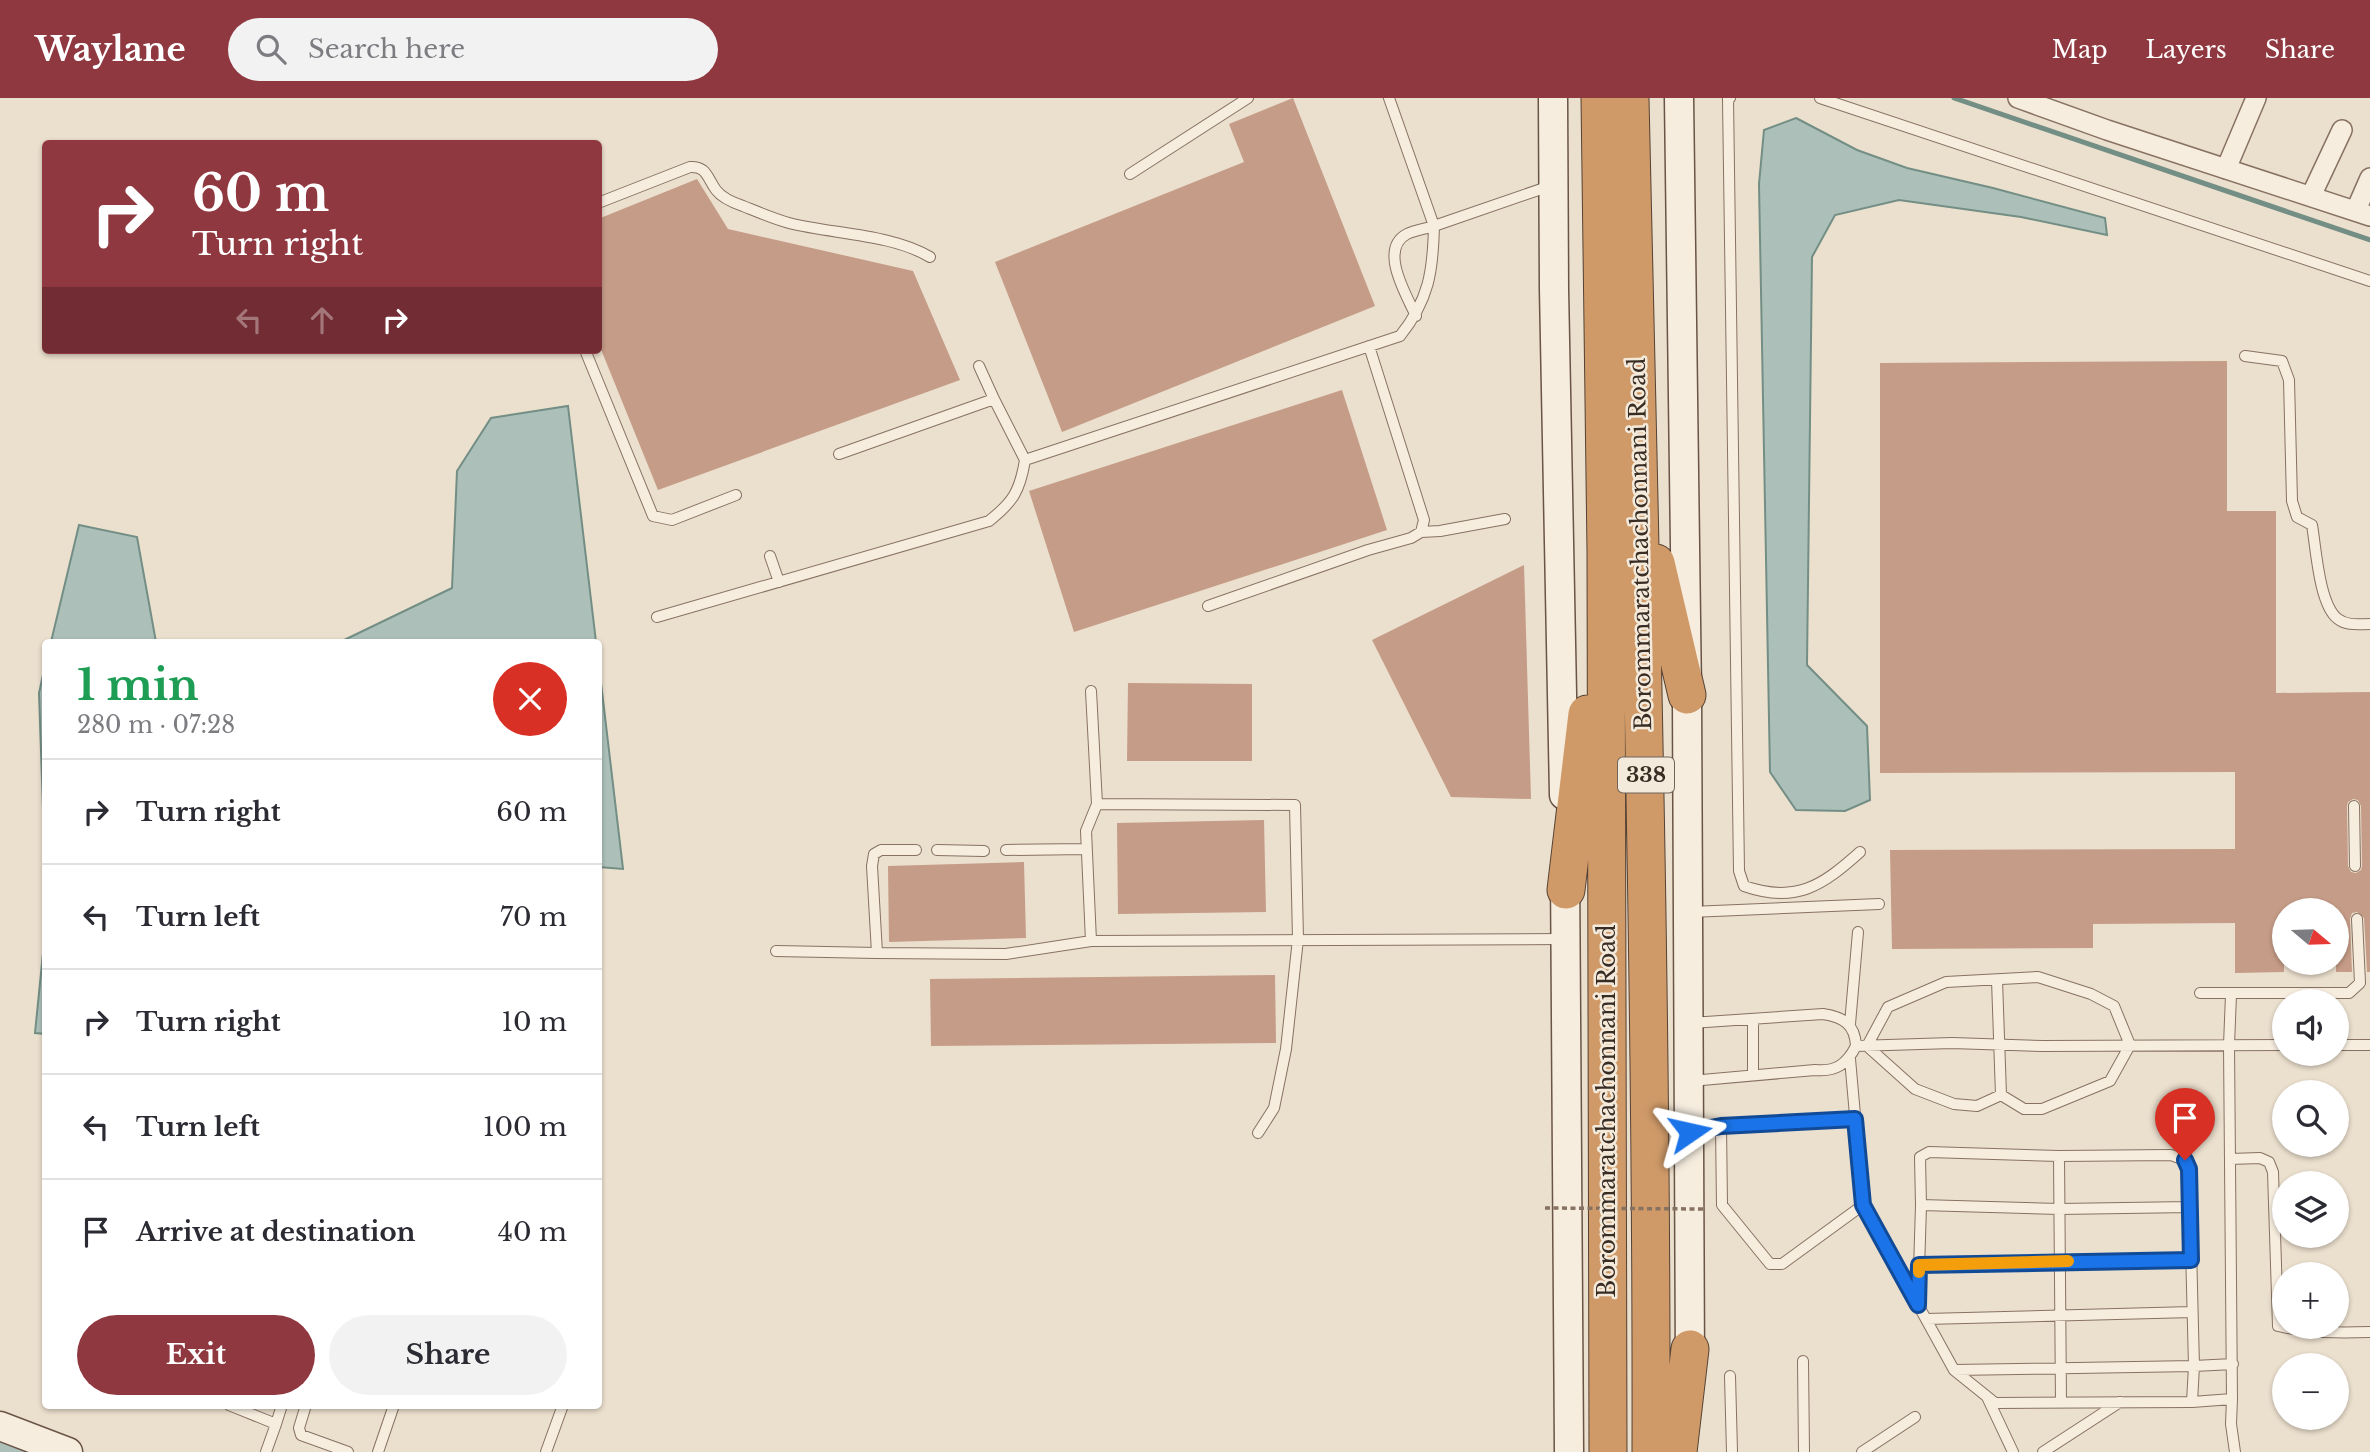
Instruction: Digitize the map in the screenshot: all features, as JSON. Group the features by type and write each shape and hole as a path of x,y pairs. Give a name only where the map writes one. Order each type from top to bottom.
{"highway":[{"name":"Borommaratchachonnani Road","path":"1600,98 1606,552 1608,1452"},
{"name":"Borommaratchachonnani Road","path":"1630,98 1646,783 1652,1186 1651,1452"},
{"path":"1639,490 1687,695"},
{"path":"1566,890 1606,552"},
{"path":"1678,1452 1690,1349"}],"main road":[{"path":"1553,98 1566,890 1569,1452"},
{"path":"1679,98 1690,1023 1691,1452"},
{"path":"0,1426 68,1452"}],"street":[{"path":"2018,98 2363,213 2370,178"},
{"path":"2227,169 2256,98"},
{"path":"2311,196 2342,130"}],"lane":[{"path":"1130,174 1248,98"},
{"path":"1025,460 1399,336 1416,316 1426,295 1434,252 1434,226 1388,98"},
{"path":"1730,98 1730,309 1739,872 1744,886 1764,893 1804,891 1837,872 1860,852"},
{"path":"1820,98 2370,281"},
{"path":"602,201 690,167 698,167 707,172 716,190 739,205 789,222 917,250 930,257"},
{"path":"1416,316 1394,268 1395,250 1399,240 1408,234 1554,184"},
{"path":"1368,346 1424,520 1421,532"},
{"path":"587,354 653,516 672,520 736,495"},
{"path":"2245,356 2282,361 2289,380 2292,501 2297,517 2312,525 2321,580 2330,610 2339,620 2350,625 2370,624"},
{"path":"657,617 989,522 1009,506 1021,483 1025,460 979,366"},
{"path":"839,454 994,399"},
{"path":"1208,606 1368,550 1411,538 1421,532 1506,519"},
{"path":"770,556 779,582"},
{"path":"1091,691 1097,804 1086,831 1091,941"},
{"path":"1097,804 1295,806 1298,939 1286,1049 1274,1108 1258,1133"},
{"path":"2354,806 2355,866"},
{"path":"1006,850 1086,849"},
{"path":"877,953 872,866 874,854 881,850 916,850"},
{"path":"937,850 984,851"},
{"path":"1689,912 1879,904"},
{"path":"2200,993 2349,993 2360,983 2357,919"},
{"path":"1850,1024 1857,932"},
{"path":"776,950 1006,954 1091,941 1566,939"},
{"path":"1690,1081 1837,1069 1861,1046 1888,1007 1946,982 2038,977 2114,1006 2130,1045"},
{"path":"1997,979 2001,1095"},
{"path":"2231,995 2231,1424 2235,1452"},
{"path":"1690,1023 1823,1014 1840,1016 1850,1024 1861,1046 1915,1089 1954,1104 1977,1106 2001,1095"},
{"path":"1753,1019 1754,1075"},
{"path":"1861,1046 1952,1043 2272,1045"},
{"path":"2001,1095 2024,1109 2042,1109 2110,1081 2130,1045"},
{"path":"2349,1045 2370,1045"},
{"path":"1850,1059 1863,1205 1954,1370 1995,1403 2192,1402 2232,1399"},
{"path":"1690,1132 1721,1126 1855,1119"},
{"path":"1721,1126 1722,1205 1770,1264 1783,1264 1863,1205"},
{"path":"1918,1305 1920,1157 1929,1152 2059,1156 2171,1155 2185,1160 2189,1169 2192,1402"},
{"path":"2059,1156 2060,1402"},
{"path":"2230,1159 2260,1158 2269,1162 2273,1172 2278,1326 2336,1333 2370,1332"},
{"path":"1921,1205 2059,1209 2189,1208"},
{"path":"1919,1265 2191,1260"},
{"path":"1926,1319 2192,1312"},
{"path":"1803,1361 1804,1452"},
{"path":"1954,1370 2233,1364"},
{"path":"1730,1376 1732,1452"},
{"path":"1987,1396 2013,1452"},
{"path":"2043,1452 2120,1402"},
{"path":"239,1409 276,1424"},
{"path":"266,1452 281,1409"},
{"path":"305,1409 299,1428 301,1435 348,1452"},
{"path":"378,1452 393,1409"},
{"path":"546,1452 562,1409"},
{"path":"1862,1452 1915,1417"}],"path":[{"path":"1545,1209 1704,1209"}],"water":[{"path":"1796,118 1857,150 1907,168 2105,218 2107,235 2021,217 1899,200 1835,215 1812,257 1807,665 1867,726 1870,800 1845,811 1796,810 1770,772 1759,184 1764,130"},
{"path":"568,406 596,639 346,639 452,588 457,471 491,418"},
{"path":"79,525 137,537 155,639 52,639"},
{"path":"42,680 42,780 39,693"},
{"path":"602,691 623,869 602,867"},
{"path":"42,963 42,1034 35,1033"}],"building":[{"path":"1293,98 1375,306 1062,432 995,262 1244,162 1229,124"},
{"path":"697,179 728,229 913,271 960,380 658,490 602,352 602,217"},
{"path":"2227,361 2227,511 2276,511 2276,693 2370,692 2370,972 2367,972 2364,918 2357,912 2352,913 2350,919 2352,972 2349,972 2349,898 2272,898 2272,972 2235,973 2235,923 2093,924 2093,948 1892,949 1890,850 2235,849 2235,772 1880,773 1880,363","holes":["2353,799 2358,800 2361,806 2362,866 2356,873 2351,872 2348,866 2347,806"]},
{"path":"1342,390 1387,530 1074,632 1029,491"},
{"path":"1524,565 1531,799 1451,797 1372,640"},
{"path":"1128,683 1252,684 1252,761 1127,761"},
{"path":"1264,820 1266,912 1118,914 1117,823"},
{"path":"1024,862 1026,938 889,942 888,866"},
{"path":"1275,975 1276,1043 931,1046 930,979"}],"waterway":[{"path":"1954,98 2370,240"},
{"path":"0,1445 18,1452"}],"slow traffic":[{"path":"1919,1272 1919,1265 2068,1261"}],"route":[{"path":"1690,1132 1721,1126 1855,1119 1863,1205 1918,1305 1919,1265 2191,1260 2189,1169 2185,1160"}]}
